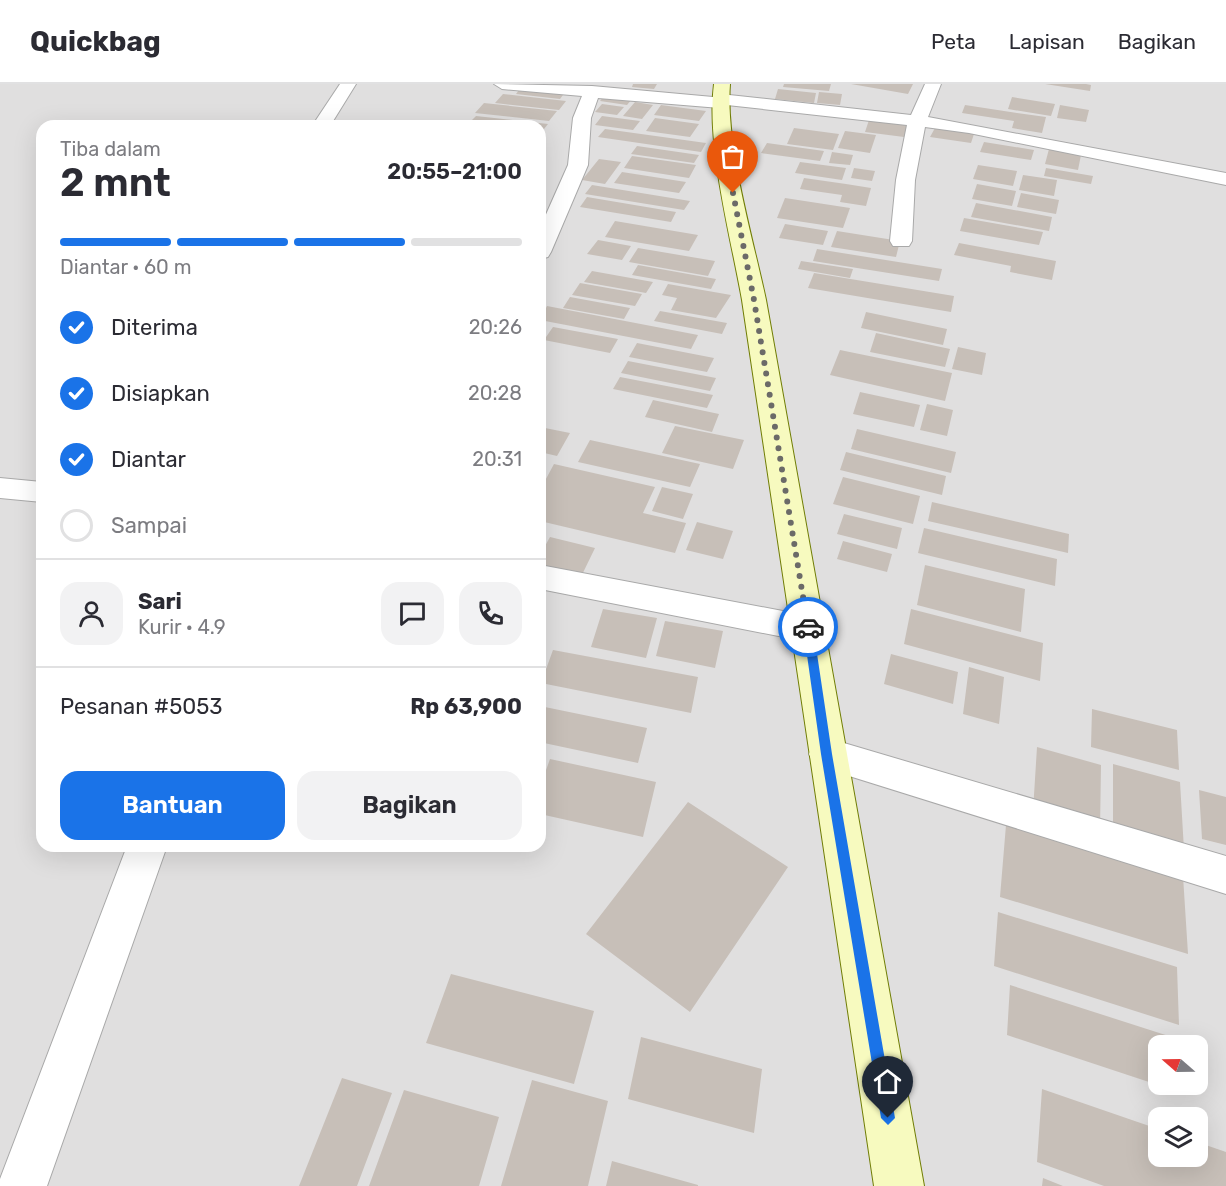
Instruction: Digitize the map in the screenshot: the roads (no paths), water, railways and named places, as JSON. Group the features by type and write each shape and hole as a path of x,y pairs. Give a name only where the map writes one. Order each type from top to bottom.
{"street":[{"path":"325,120 348,84"},
{"path":"502,84 592,91 721,95 916,120 969,128 1226,179"},
{"path":"901,241 904,168 916,120 933,84"},
{"path":"546,238 578,165 582,118 592,91"},
{"path":"721,95 729,171 754,300 809,630 826,754 899,1186"},
{"path":"0,488 36,491"},
{"path":"546,578 809,630"},
{"path":"826,754 1226,874"},
{"path":"22,1186 145,852"}]}
